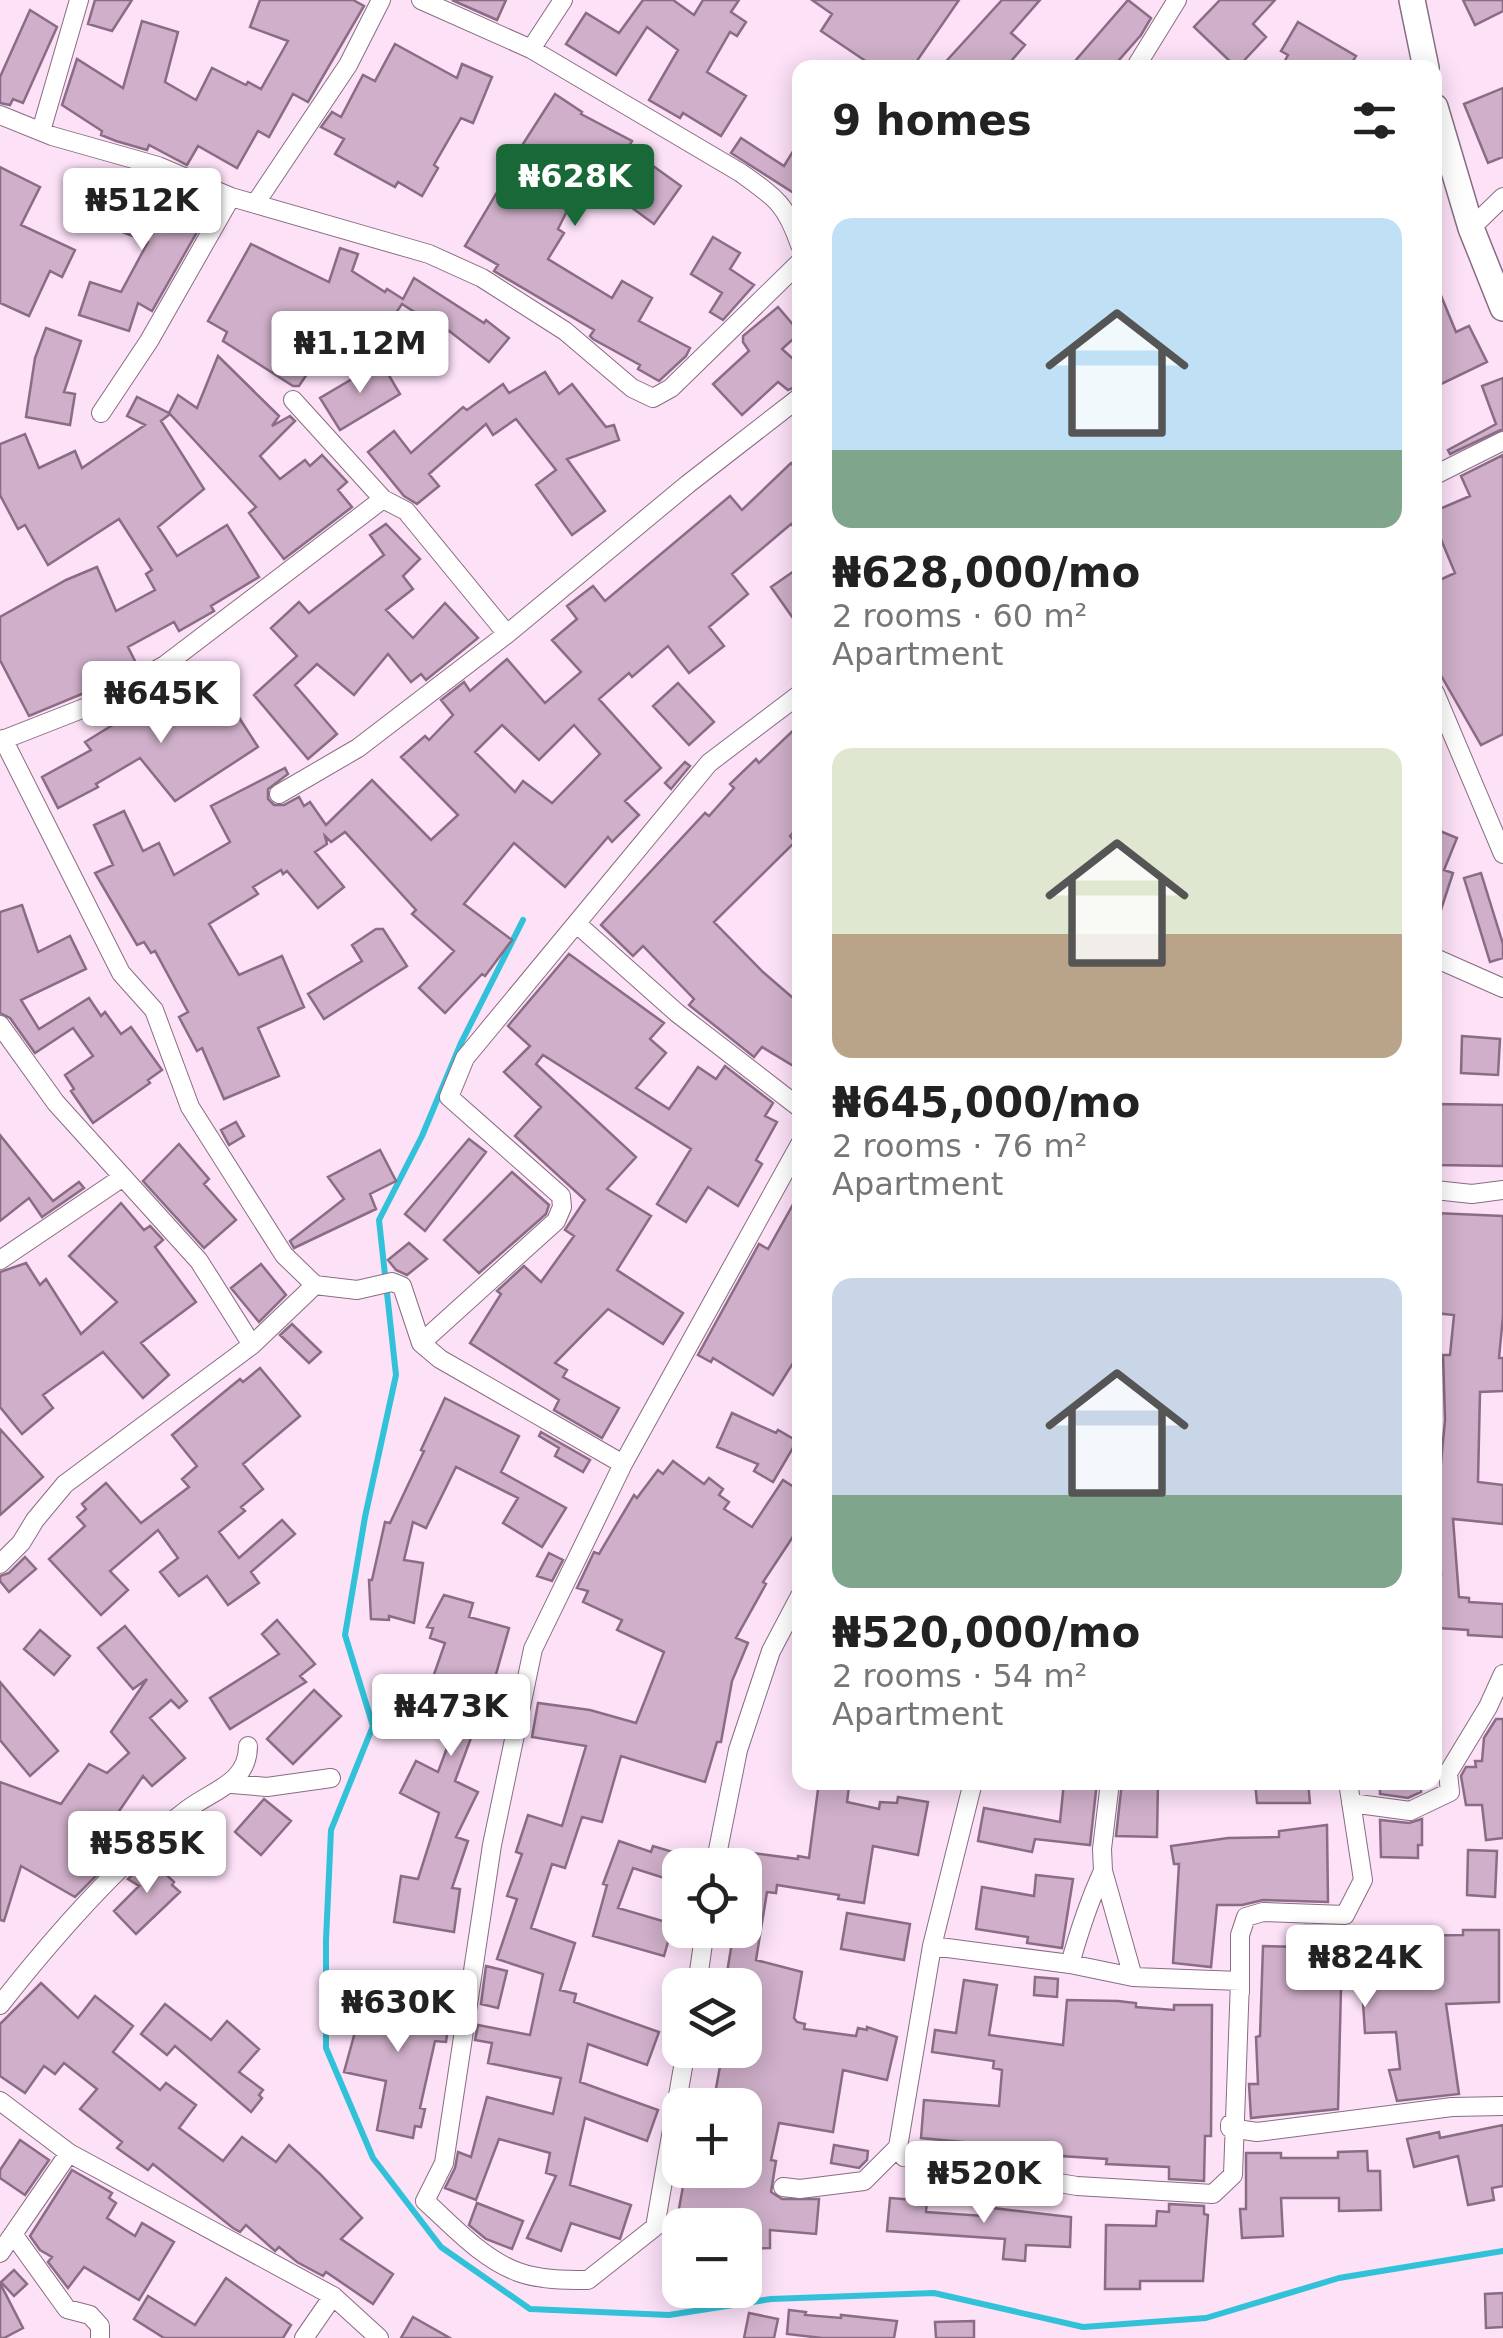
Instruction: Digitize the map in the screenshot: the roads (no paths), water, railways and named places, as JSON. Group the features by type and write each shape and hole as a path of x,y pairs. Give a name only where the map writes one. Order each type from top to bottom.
{"street":[{"path":"40,131 79,0"},
{"path":"255,204 348,65 381,0"},
{"path":"420,0 531,49 642,113 771,194 792,217"},
{"path":"531,49 564,0"},
{"path":"1139,60 1177,0"},
{"path":"1412,0 1424,60"},
{"path":"0,115 158,166 232,197 430,254 482,278 565,330 632,388 654,398 670,388 792,270"},
{"path":"1442,131 1471,228 1503,308"},
{"path":"101,413 150,341 232,197"},
{"path":"1471,228 1503,197"},
{"path":"293,400 383,499 406,512 507,634"},
{"path":"279,794 358,748 507,634 688,484 792,404"},
{"path":"1442,472 1503,442"},
{"path":"383,499 165,665 97,703 2,740 122,973 154,1010 190,1107 284,1256 315,1285 357,1290 392,1282 402,1286 421,1343 440,1359 624,1464"},
{"path":"421,1343 556,1220 562,1207 561,1196 450,1099 448,1093 465,1058 709,764 792,700"},
{"path":"1442,710 1503,854"},
{"path":"577,924 677,1012 792,1102"},
{"path":"1442,961 1503,988"},
{"path":"0,1025 56,1103 200,1262 252,1345"},
{"path":"683,2068 655,2227 588,2280 548,2279 517,2272 480,2250 425,2201 444,2163 492,1845 533,1649 624,1464 792,1159"},
{"path":"0,1260 122,1177"},
{"path":"1442,1191 1472,1194 1503,1190"},
{"path":"0,1564 21,1543 34,1520 64,1484 252,1345 315,1285"},
{"path":"718,1848 738,1750 771,1651 792,1611"},
{"path":"1351,1804 1410,1811 1450,1792 1448,1773 1503,1674"},
{"path":"0,2005 28,1969 149,1843 190,1808 232,1784 248,1758 248,1746"},
{"path":"232,1784 267,1787 330,1778"},
{"path":"782,2187 800,2189 864,2181 898,2147 932,1946 971,1790"},
{"path":"1109,1790 1103,1871 1133,1977"},
{"path":"898,2147 904,2157 1077,2186 1214,2194 1233,2175 1240,1935 1246,1917 1263,1912 1344,1915 1362,1880 1349,1790"},
{"path":"1070,1964 1083,1915 1092,1904 1103,1871"},
{"path":"932,1946 1070,1964 1133,1977 1240,1981"},
{"path":"1240,1981 1230,2128 1258,2132 1452,2107 1503,2106"},
{"path":"0,2100 69,2153 333,2296 378,2338"},
{"path":"0,2253 69,2153"},
{"path":"14,2234 67,2309 90,2315 100,2326 100,2338"},
{"path":"304,2338 333,2296"}],"waterway":[{"path":"523,920 379,1220 396,1375 365,1517 345,1635 373,1726 331,1830 326,1940 326,2048 373,2158 441,2247 530,2309 669,2315 771,2299 934,2293 1083,2327 1206,2318 1339,2278 1503,2251"}]}
